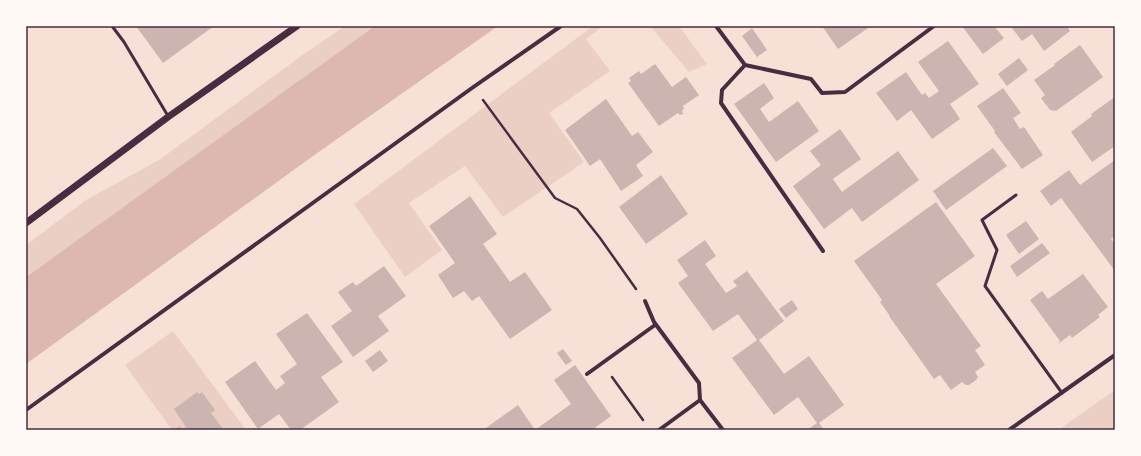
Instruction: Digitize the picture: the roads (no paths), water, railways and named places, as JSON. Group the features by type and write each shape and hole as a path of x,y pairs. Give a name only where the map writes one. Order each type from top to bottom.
{"street":[{"path":"26,223 168,117 297,26"},
{"path":"26,410 472,88 561,26"},
{"path":"716,26 745,65 811,79 822,93 845,92 934,26"},
{"path":"745,65 722,90 721,103 823,251"},
{"path":"645,301 655,325 699,383 700,400 723,430"},
{"path":"587,374 655,325"},
{"path":"1009,430 1115,355"},
{"path":"659,430 700,400"}],"lane":[{"path":"112,26 124,42 168,117"},
{"path":"1016,195 982,220 997,250 985,286 1062,393"}]}
